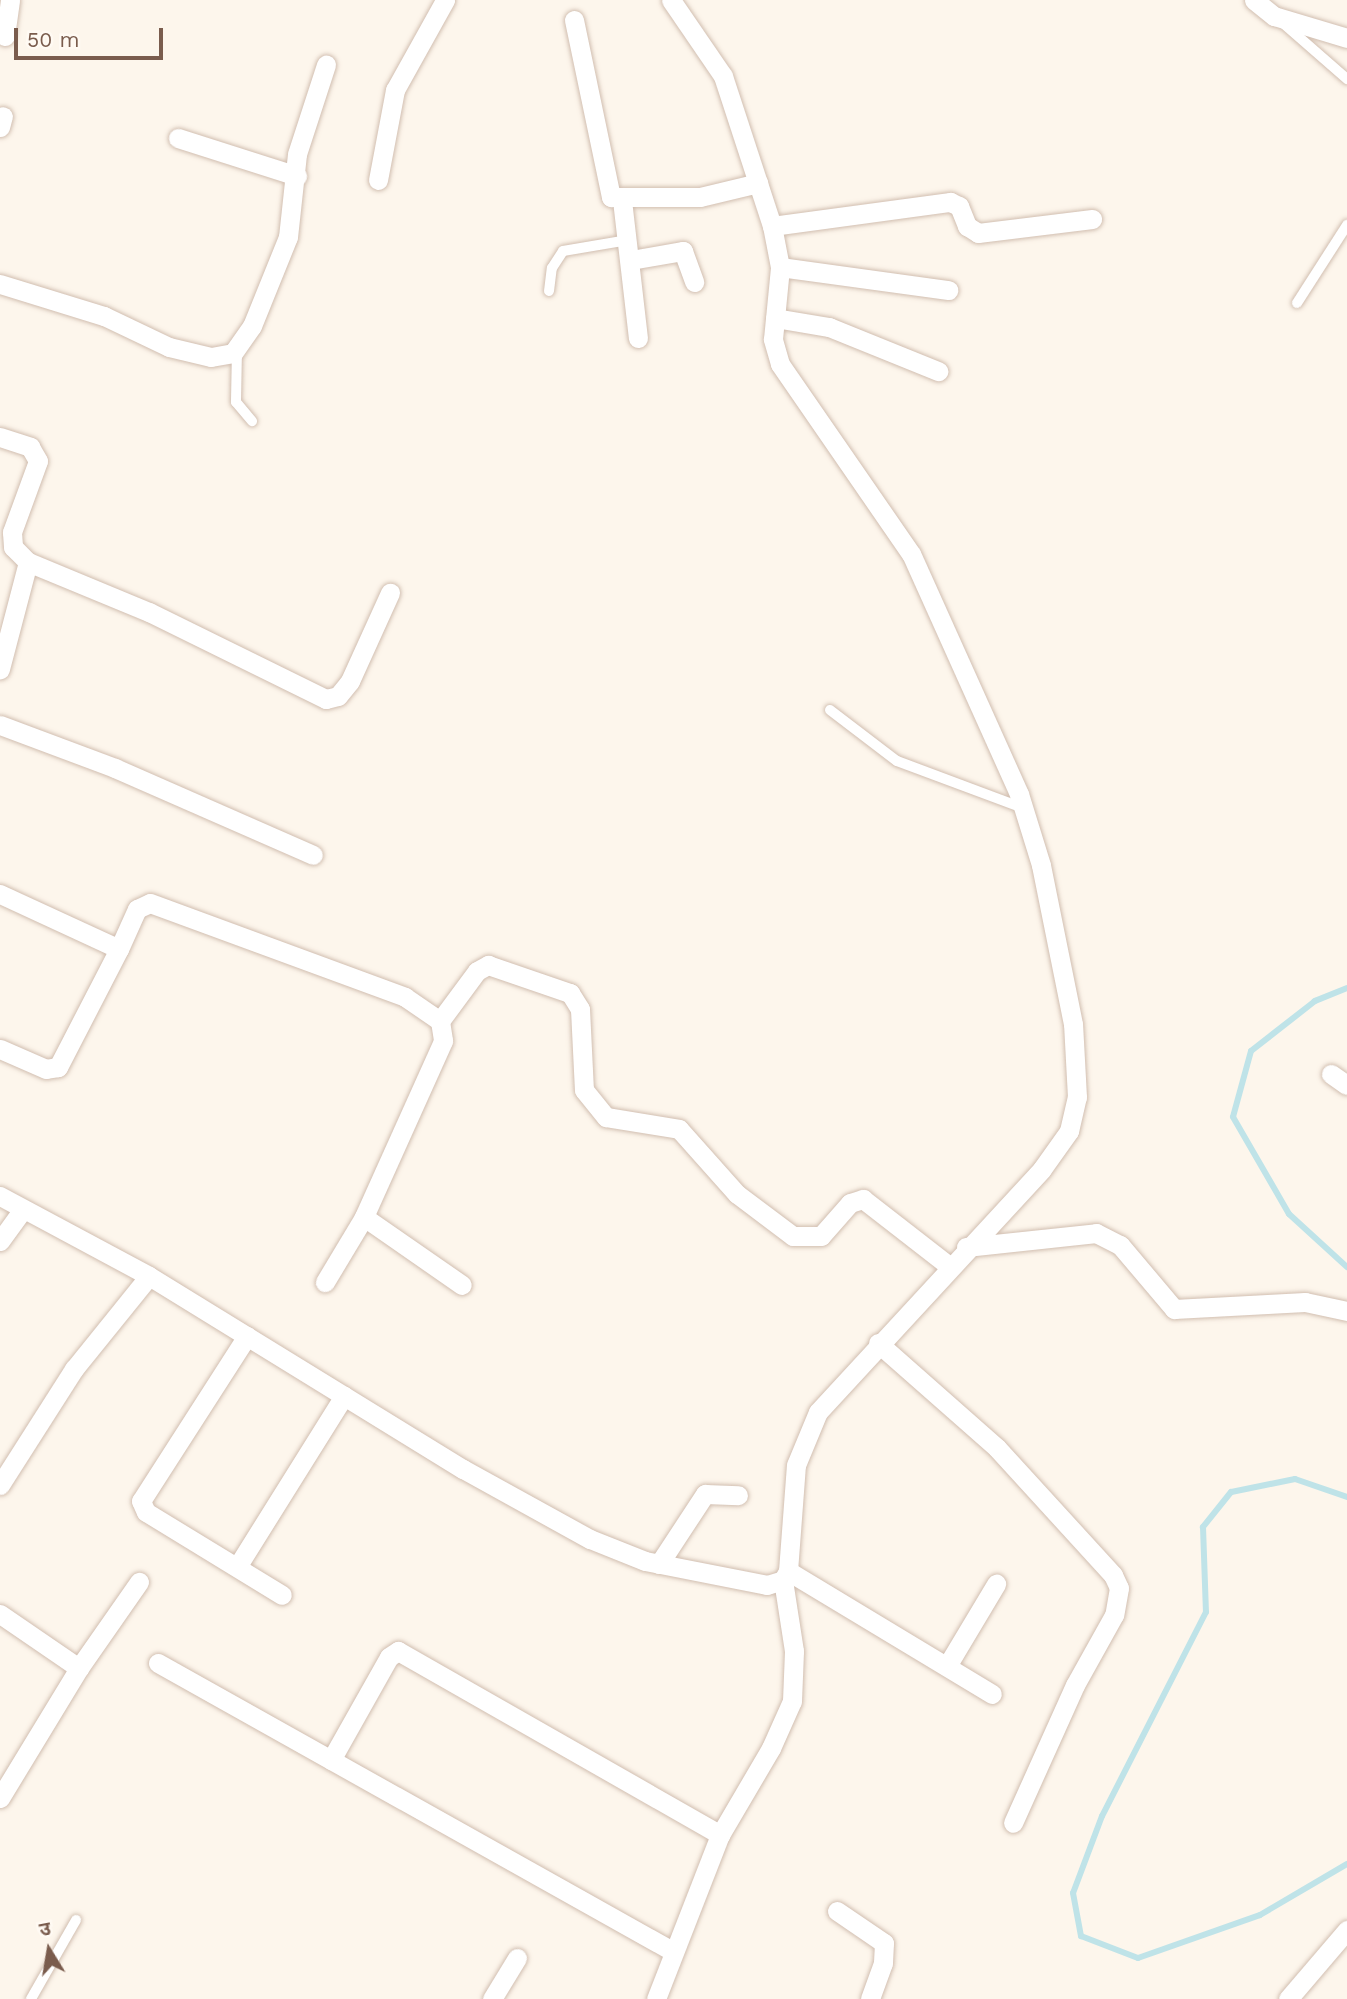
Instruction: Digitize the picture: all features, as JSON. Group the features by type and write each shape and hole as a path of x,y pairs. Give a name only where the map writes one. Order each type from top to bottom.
{"street":[{"path":"5,36 10,0"},
{"path":"377,180 395,90 445,0"},
{"path":"656,1999 720,1835 771,1748 792,1701 794,1651 786,1576 792,1496 803,1446 818,1412 948,1266 1042,1169 1075,1112 1075,1050 1065,971 1023,808 911,554 780,364 775,318 780,267 772,226 723,76 671,0"},
{"path":"1254,0 1273,16 1347,38"},
{"path":"574,20 612,199 700,197 758,183"},
{"path":"0,284 104,316 199,356 221,357 237,349 252,326 288,237 301,136 326,65"},
{"path":"178,138 296,176"},
{"path":"622,200 638,338"},
{"path":"772,226 950,202 959,206 967,226 978,233 1092,219"},
{"path":"631,260 683,251 694,282"},
{"path":"780,267 948,290"},
{"path":"775,318 829,327 939,371"},
{"path":"0,437 30,447 38,455 6,540 28,562 149,612 326,699 338,696 351,681 390,593"},
{"path":"0,669 28,562"},
{"path":"0,725 115,768 313,855"},
{"path":"0,894 119,950"},
{"path":"0,1049 46,1069 58,1067 119,950 136,909 149,903 405,997 440,1021"},
{"path":"325,1282 364,1217 443,1041 440,1021 477,971 488,965 570,993 580,1009 584,1090 606,1116 679,1129 737,1194 793,1236 821,1236 850,1203 863,1199 948,1266"},
{"path":"0,1196 149,1276 344,1396 590,1539 659,1564 767,1586 786,1576"},
{"path":"0,1241 23,1209"},
{"path":"364,1217 462,1285"},
{"path":"966,1247 1096,1233 1121,1245 1174,1309 1305,1302 1347,1311"},
{"path":"0,1485 74,1369 149,1276"},
{"path":"247,1336 145,1486 141,1501 146,1511 282,1595"},
{"path":"878,1343 997,1448 1113,1575 1119,1588 1114,1615 1075,1685 1013,1823"},
{"path":"237,1567 344,1396"},
{"path":"659,1564 705,1494 738,1495"},
{"path":"786,1576 992,1694"},
{"path":"0,1798 79,1668 139,1582"},
{"path":"947,1666 996,1584"},
{"path":"0,1614 79,1668"},
{"path":"331,1760 389,1657 398,1651 720,1835"},
{"path":"158,1663 674,1952"},
{"path":"837,1911 884,1943 883,1963 870,1999"},
{"path":"1288,1999 1347,1930"},
{"path":"492,1999 517,1958"}],"lane":[{"path":"1273,16 1347,79"},
{"path":"1297,303 1347,225"},
{"path":"549,291 552,268 563,251 628,240"},
{"path":"237,349 236,402 252,421"},
{"path":"830,710 897,761 1023,808"},
{"path":"31,1999 76,1920"}],"waterway":[{"path":"1347,988 1315,1001 1251,1051 1233,1117 1289,1214 1347,1267"},
{"path":"1347,1497 1295,1479 1231,1492 1203,1527 1206,1612 1102,1816 1073,1893 1081,1936 1138,1958 1260,1915 1347,1864"}]}
